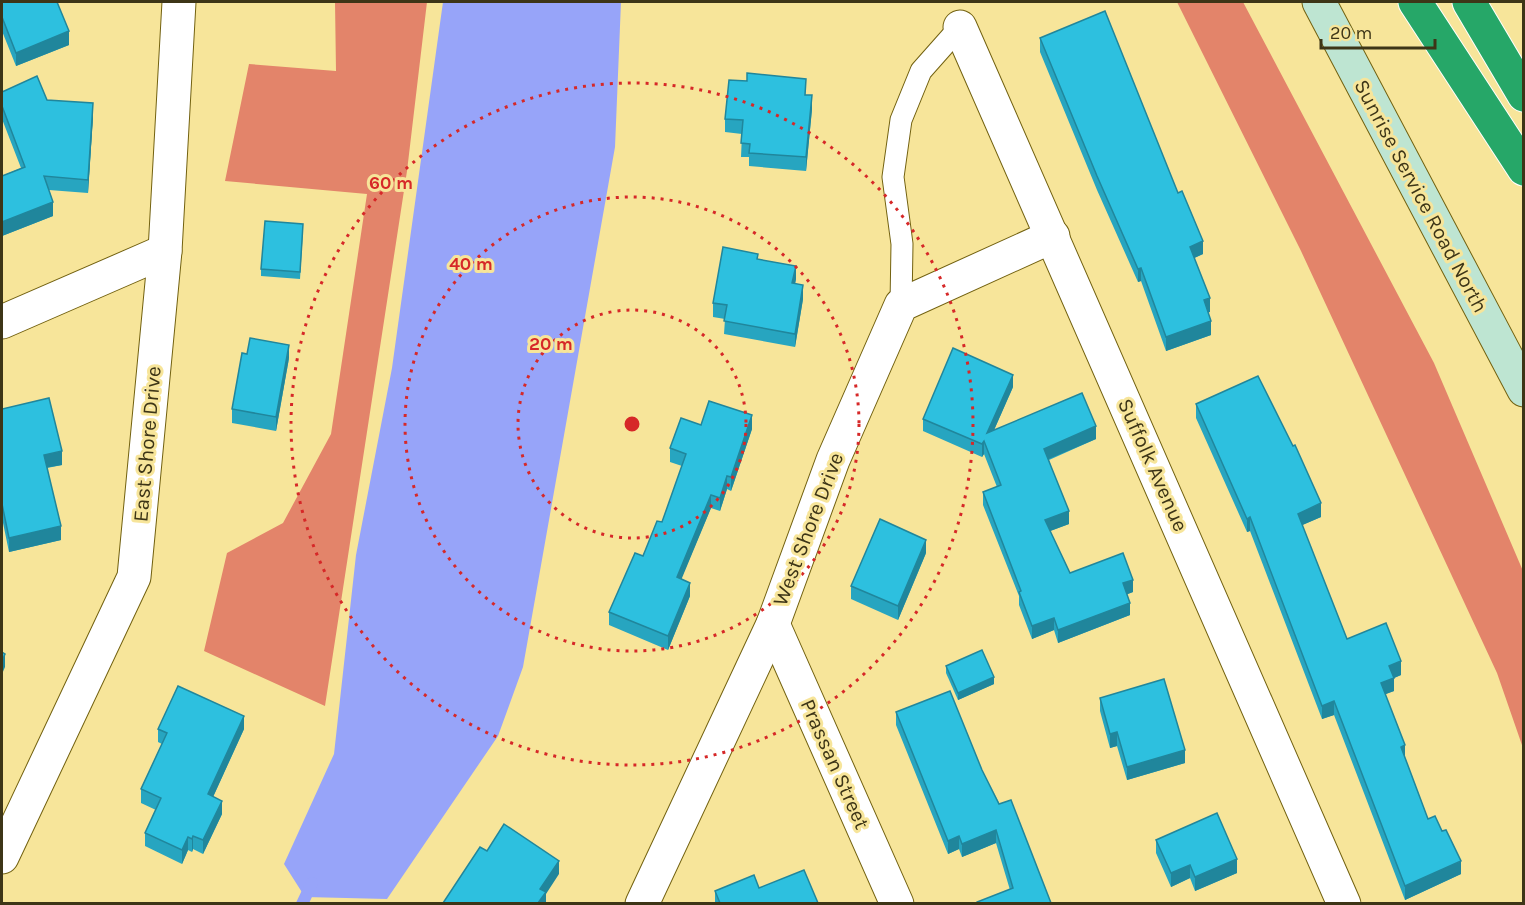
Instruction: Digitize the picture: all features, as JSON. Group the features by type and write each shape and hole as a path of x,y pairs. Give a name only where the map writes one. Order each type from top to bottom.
{"highway":[{"path":"1415,2 1524,169"},
{"path":"1469,2 1524,95"}],"main road":[{"name":"Sunrise Service Road North","path":"1319,2 1524,390"}],"street":[{"name":"East Shore Drive","path":"2,857 134,577 165,250 179,2"},
{"name":"Suffolk Avenue","path":"960,27 1344,903"},
{"path":"901,305 1053,236"},
{"path":"2,322 165,250"},
{"name":"West Shore Drive","path":"642,903 772,624 833,460 901,305"},
{"name":"Prassan Street","path":"772,624 897,903"}],"lane":[{"path":"901,305 902,244 893,177 901,120 921,71 960,27"}],"shaded area":[{"path":"335,2 427,2 407,171 325,706 204,651 227,553 283,523 331,434 367,194 225,181 249,64 336,71"},
{"path":"1177,2 1243,2 1434,363 1523,571 1523,748 1497,673 1301,251"}],"water":[{"path":"443,2 621,2 615,147 523,667 498,736 387,899 305,897 284,864 334,754 356,555 392,368"}],"building":[{"path":"2,2 57,2 69,31 16,53 2,17"},
{"path":"1105,11 1178,193 1182,191 1203,241 1190,247 1210,298 1204,300 1211,321 1166,337 1141,268 1138,269 1097,176 1040,38"},
{"path":"747,73 806,79 805,95 812,95 806,157 749,153 750,144 741,143 743,120 725,119 729,80 747,81"},
{"path":"37,76 47,100 93,103 88,180 44,176 53,202 2,222 2,176 25,167 2,106 2,92"},
{"path":"265,221 303,224 300,272 261,269"},
{"path":"723,247 758,254 757,259 796,266 792,283 803,285 795,334 724,321 727,305 713,303"},
{"path":"250,338 289,345 276,417 232,409 242,353 247,354"},
{"path":"953,348 1013,375 987,433 1082,393 1096,426 1044,449 1069,511 1045,520 1070,573 1123,553 1133,580 1123,583 1130,603 1058,630 1054,618 1032,626 983,492 1001,485 984,441 982,444 923,419"},
{"path":"1258,376 1293,446 1295,445 1321,503 1298,514 1347,639 1386,623 1401,661 1389,666 1394,678 1381,683 1405,745 1401,747 1428,819 1435,816 1442,831 1446,830 1461,861 1405,886 1334,701 1322,706 1250,517 1247,519 1196,404"},
{"path":"49,398 62,451 44,455 61,526 9,538 2,504 2,409"},
{"path":"709,401 752,415 731,477 727,476 720,498 711,495 677,577 690,583 668,636 609,612 635,553 643,556 657,521 662,522 686,454 670,448 681,418 701,425"},
{"path":"880,519 926,540 898,606 851,586"},
{"path":"982,650 994,677 958,693 946,666"},
{"path":"1164,679 1185,750 1127,767 1117,732 1110,734 1100,698"},
{"path":"178,686 244,716 208,794 222,801 203,840 193,836 192,839 188,837 182,850 145,833 161,798 141,789 167,733 158,729"},
{"path":"950,691 982,770 999,804 1011,800 1051,903 977,903 1013,888 996,830 962,844 959,836 948,841 896,712"},
{"path":"1217,813 1237,859 1195,877 1190,865 1171,873 1156,840"},
{"path":"504,824 559,861 540,889 546,892 538,903 443,903 480,847 487,851"},
{"path":"804,870 818,903 720,903 715,891 754,875 759,888"}],"waterway":[{"path":"302,904 312,883"}]}
